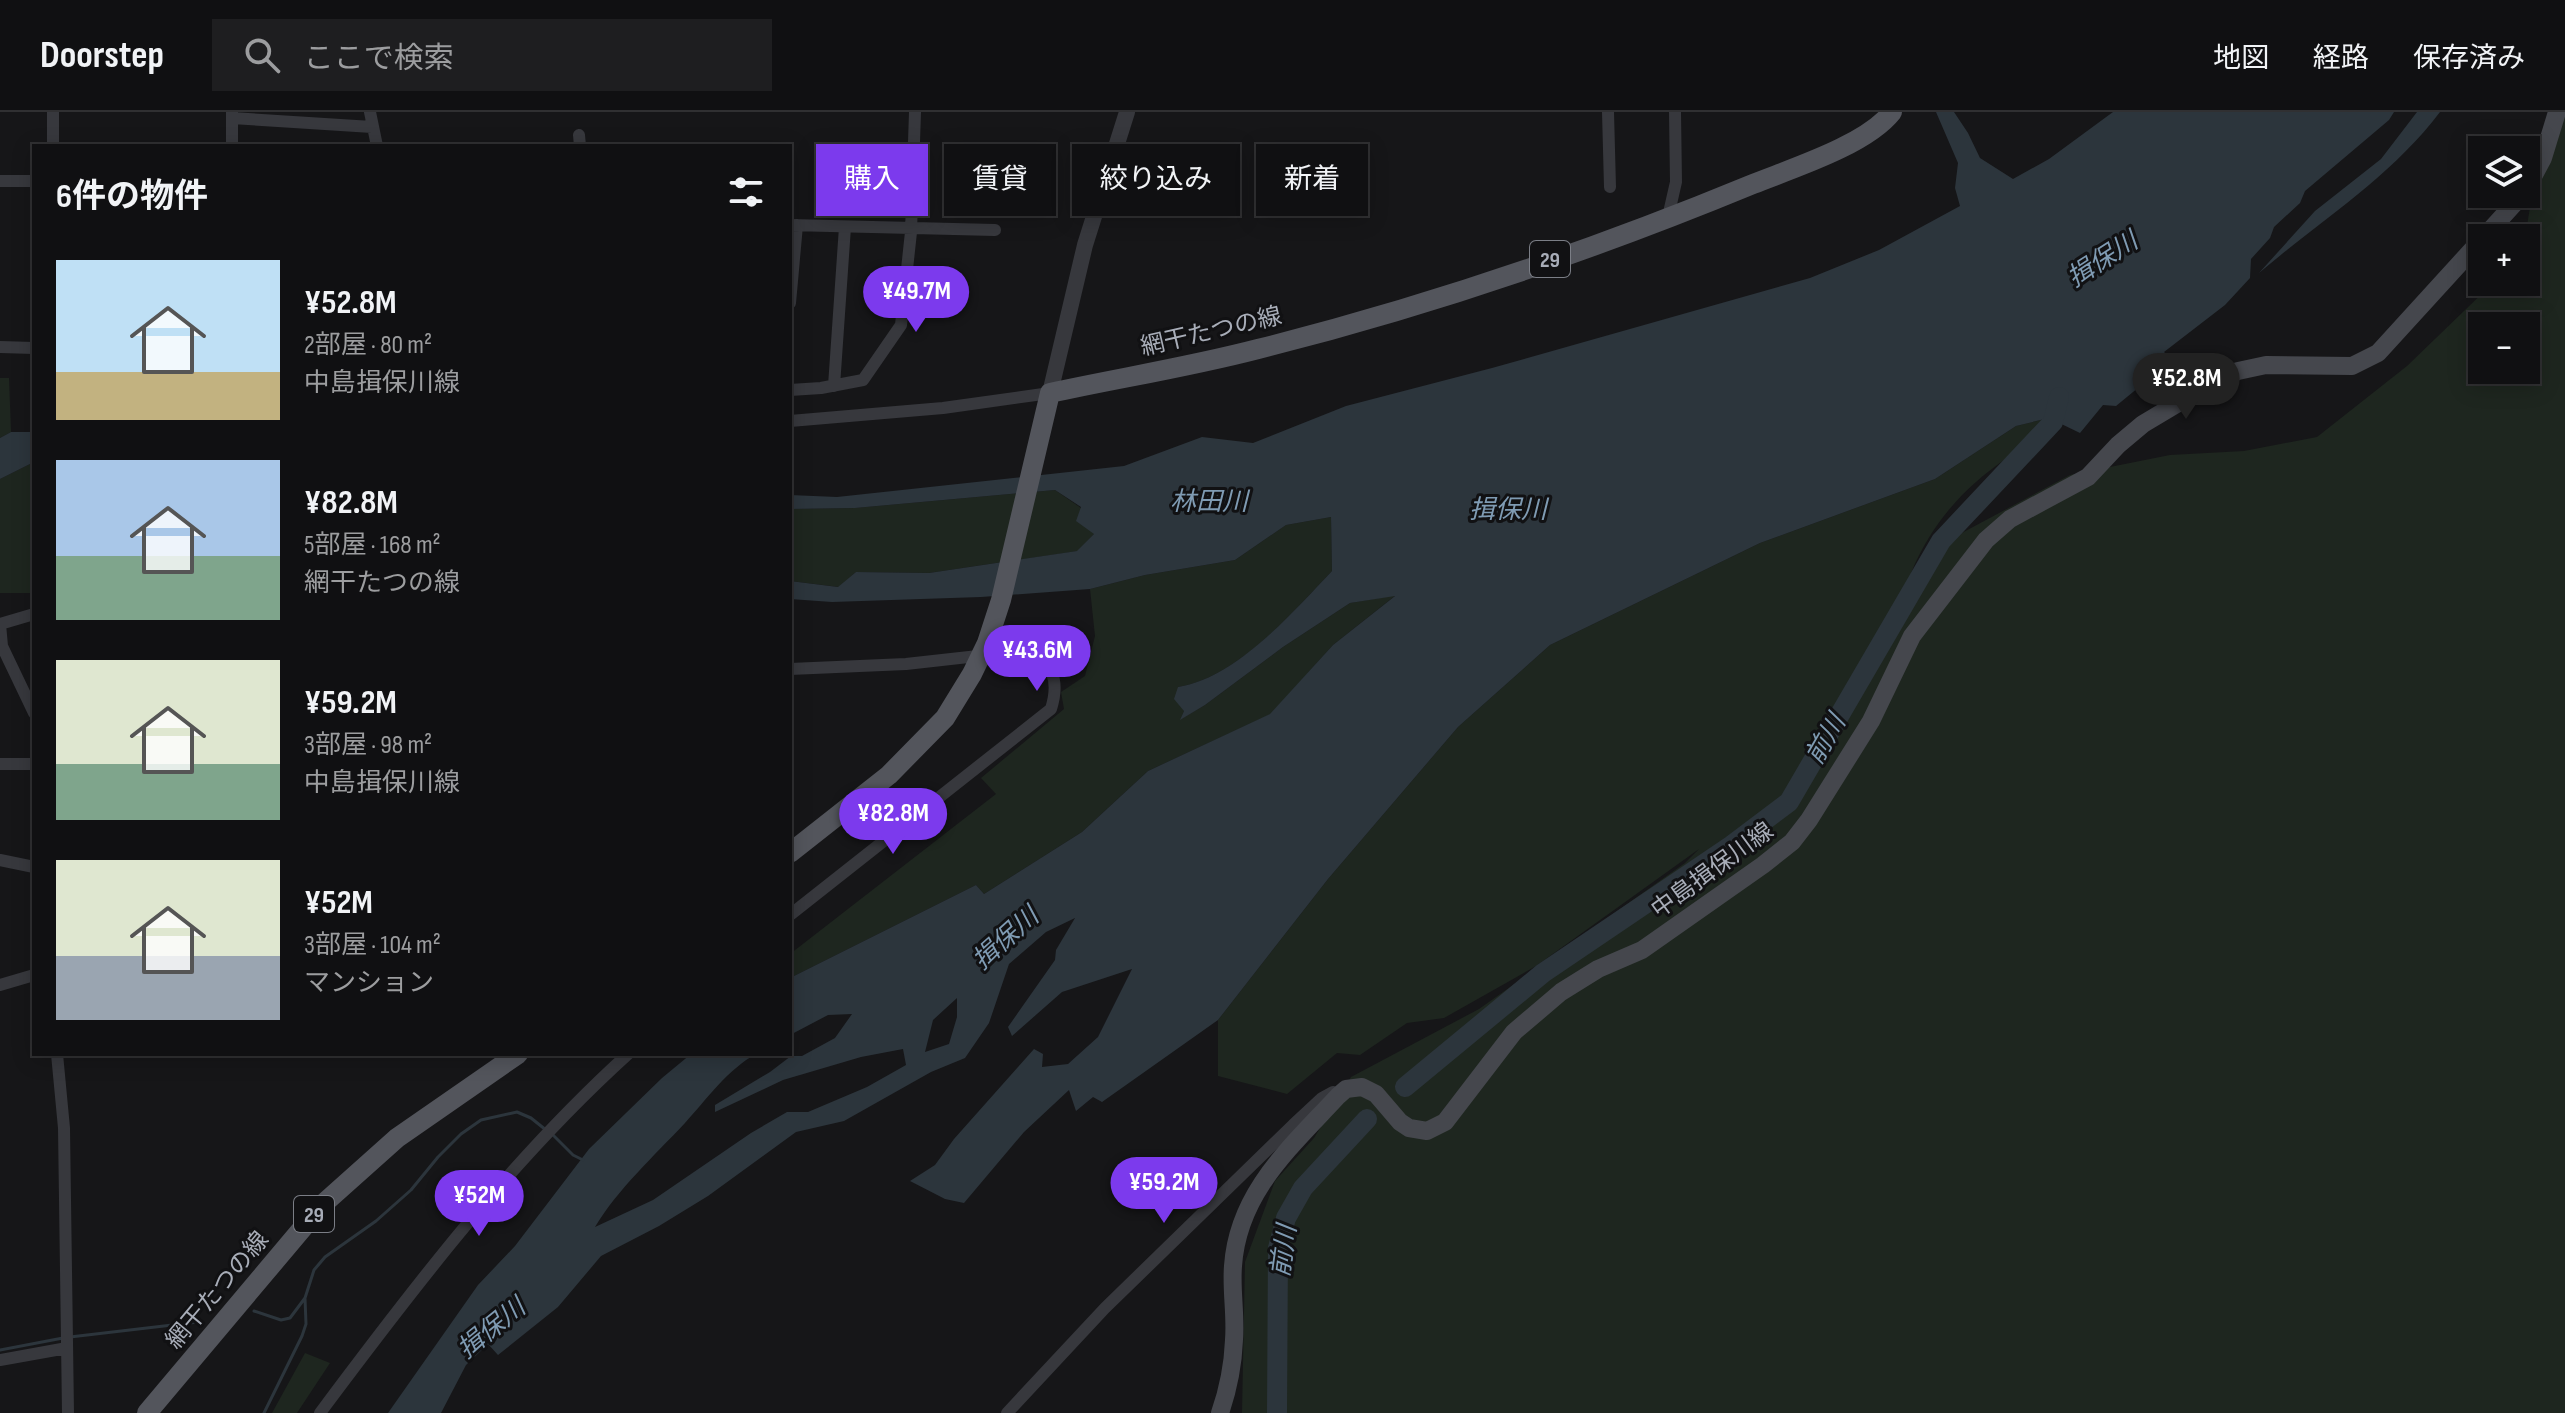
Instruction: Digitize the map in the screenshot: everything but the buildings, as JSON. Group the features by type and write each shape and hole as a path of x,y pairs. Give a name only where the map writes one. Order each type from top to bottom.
{"main road":[{"name":"網干たつの線","path":"1048,398 1256,350 1397,310 1549,260 1720,198 1851,142 1870,132 1892,112"},
{"name":"中島揖保川線","path":"2540,163 2557,112"},
{"name":"中島揖保川線","path":"2495,224 2509,208"},
{"name":"中島揖保川線","path":"1338,1096 1346,1089 1362,1087 1376,1094 1409,1128 1427,1131 1445,1122 1514,1032 1549,1002 1598,969 1651,944 1792,842 1871,721 1912,636 1986,540 2010,519 2088,477 2143,424 2215,381 2238,371 2266,365 2335,367 2362,363 2378,353 2468,253"},
{"path":"792,851 889,775 945,718 972,674 984,648 1010,566 1048,398"},
{"name":"網干たつの線","path":"147,1413 322,1205 397,1138 515,1056"},
{"path":"1220,1413 1230,1374 1234,1339 1232,1268 1241,1221 1266,1175 1338,1096"}],"street":[{"path":"53,112 53,144"},
{"path":"370,112 376,144"},
{"path":"792,390 863,380 901,325 910,228 915,112"},
{"path":"792,421 1048,398 1085,245 1126,112"},
{"path":"1608,112 1610,187"},
{"path":"1668,217 1676,182 1675,112"},
{"path":"232,144 232,115 306,117 372,127"},
{"path":"0,181 32,181"},
{"path":"792,251 793,225 995,230"},
{"path":"834,386 845,227"},
{"path":"0,347 32,348"},
{"path":"32,615 0,624 2,646 32,709"},
{"path":"792,669 906,664 984,648 1022,651 1037,655 1054,674 1057,692 1051,709 792,913"},
{"path":"0,764 32,764"},
{"path":"0,860 32,867"},
{"path":"0,985 32,976"},
{"path":"57,1056 64,1128 68,1413"},
{"path":"320,1413 394,1314 472,1218 577,1103 626,1056"},
{"path":"1007,1413 1105,1308 1293,1125 1322,1098 1333,1092 1338,1096"},
{"path":"0,1360 67,1348"}],"shaded area":[{"path":"2565,112 2565,1413 1242,1413 1245,1262 1275,1181 1314,1138 1351,1077 1479,1009 1685,863 1699,849 1536,966 1444,1018 1407,1023 1360,1055 1337,1053 1287,1094 1218,1076 1218,1020 1328,879 1458,727 1550,645 1760,543 1935,479 2016,426 2049,418 2055,427 1991,469 1963,494 1928,538 1911,573 1945,542 2070,475 2170,455 2244,451 2317,437 2407,366 2480,296 2540,296 2540,224 2527,224 2530,208 2540,208 2540,175"},
{"path":"0,378 9,378 11,432 0,438"},
{"path":"32,463 32,593 0,593 0,479"},
{"path":"1055,490 1081,508 1094,534 1078,551 929,573 856,572 839,587 792,581 792,509 855,508"},
{"path":"1331,517 1332,571 1281,624 1242,657 1200,681 1178,687 1184,711 1181,719 1350,603 1396,595 1333,645 1271,714 1148,771 1082,832 984,894 976,885 792,977 792,952 996,794 981,778 1064,709 1061,692 1085,676 1095,636 1090,589 1145,575 1235,560 1286,525"},
{"path":"305,1353 330,1363 297,1413 272,1413"}],"water":[{"name":"揖保川","path":"1936,112 1954,112 1980,158 2013,179 2049,159 2113,112 2394,112 2389,120 2305,191 2300,203 2274,227 2270,238 2251,259 2250,278 2225,305 2164,352 2172,360 2116,406 2103,405 2080,433 2049,418 2016,426 1935,479 1760,543 1550,645 1458,727 1328,879 1218,1020 1102,1102 1093,1097 1076,1111 1069,1090 1024,1132 964,1203 945,1199 910,1181 935,1165 954,1139 1034,1049 1043,1054 1042,1067 1068,1064 1098,1037 1132,969 1062,992 1012,1036 1008,1027 1055,960 1056,950 1075,918 1046,932 1009,964 989,1023 965,1058 931,1072 844,1121 796,1132 708,1196 601,1256 558,1307 498,1355 488,1344 466,1365 441,1413 388,1413 478,1285 515,1246 589,1149 689,1056 753,1056 718,1086 625,1186 595,1227 653,1200 787,1112 808,1112 867,1087 906,1065 903,1049 861,1057 783,1080 715,1112 715,1105 791,1056 802,1056 835,1038 852,1014 828,1015 792,1034 792,977 976,885 984,894 1082,832 1148,771 1270,714 1333,645 1395,596 1350,603 1180,720 1184,711 1174,699 1178,687 1200,681 1242,657 1281,624 1332,571 1331,517 1286,525 1235,560 1145,575 1090,589 981,597 832,602 792,599 792,581 838,587 856,572 929,573 1077,551 1094,534 1076,521 1081,507 1055,490 855,508 792,509 792,495 837,497 1124,466 1202,437 1253,443 1346,406 1810,278 1879,250 1960,206 1955,188 1958,163","holes":["957,998 957,1017 949,1044 925,1052 933,1020"]},
{"path":"2417,112 2440,112 2377,178 2259,273 2315,211 2381,159"},
{"path":"11,432 32,432 32,463 0,479 0,438"}],"waterway":[{"name":"前川","path":"1405,1087 1543,973 1732,845 1789,802 1941,541 2053,422 2059,397"},
{"path":"254,1311 281,1320 290,1318 305,1298 314,1270 325,1257 376,1221 411,1190 461,1134 481,1120 517,1112 546,1130"},
{"name":"前川","path":"1277,1413 1278,1248 1286,1218 1303,1188 1367,1119"},
{"path":"552,1134 573,1155 583,1160"},
{"path":"264,1413 302,1336 306,1324 305,1298"},
{"path":"70,1337 198,1322"},
{"path":"0,1350 63,1338"}],"water label":[{"name":"林田川","path":"1209,501"}]}
